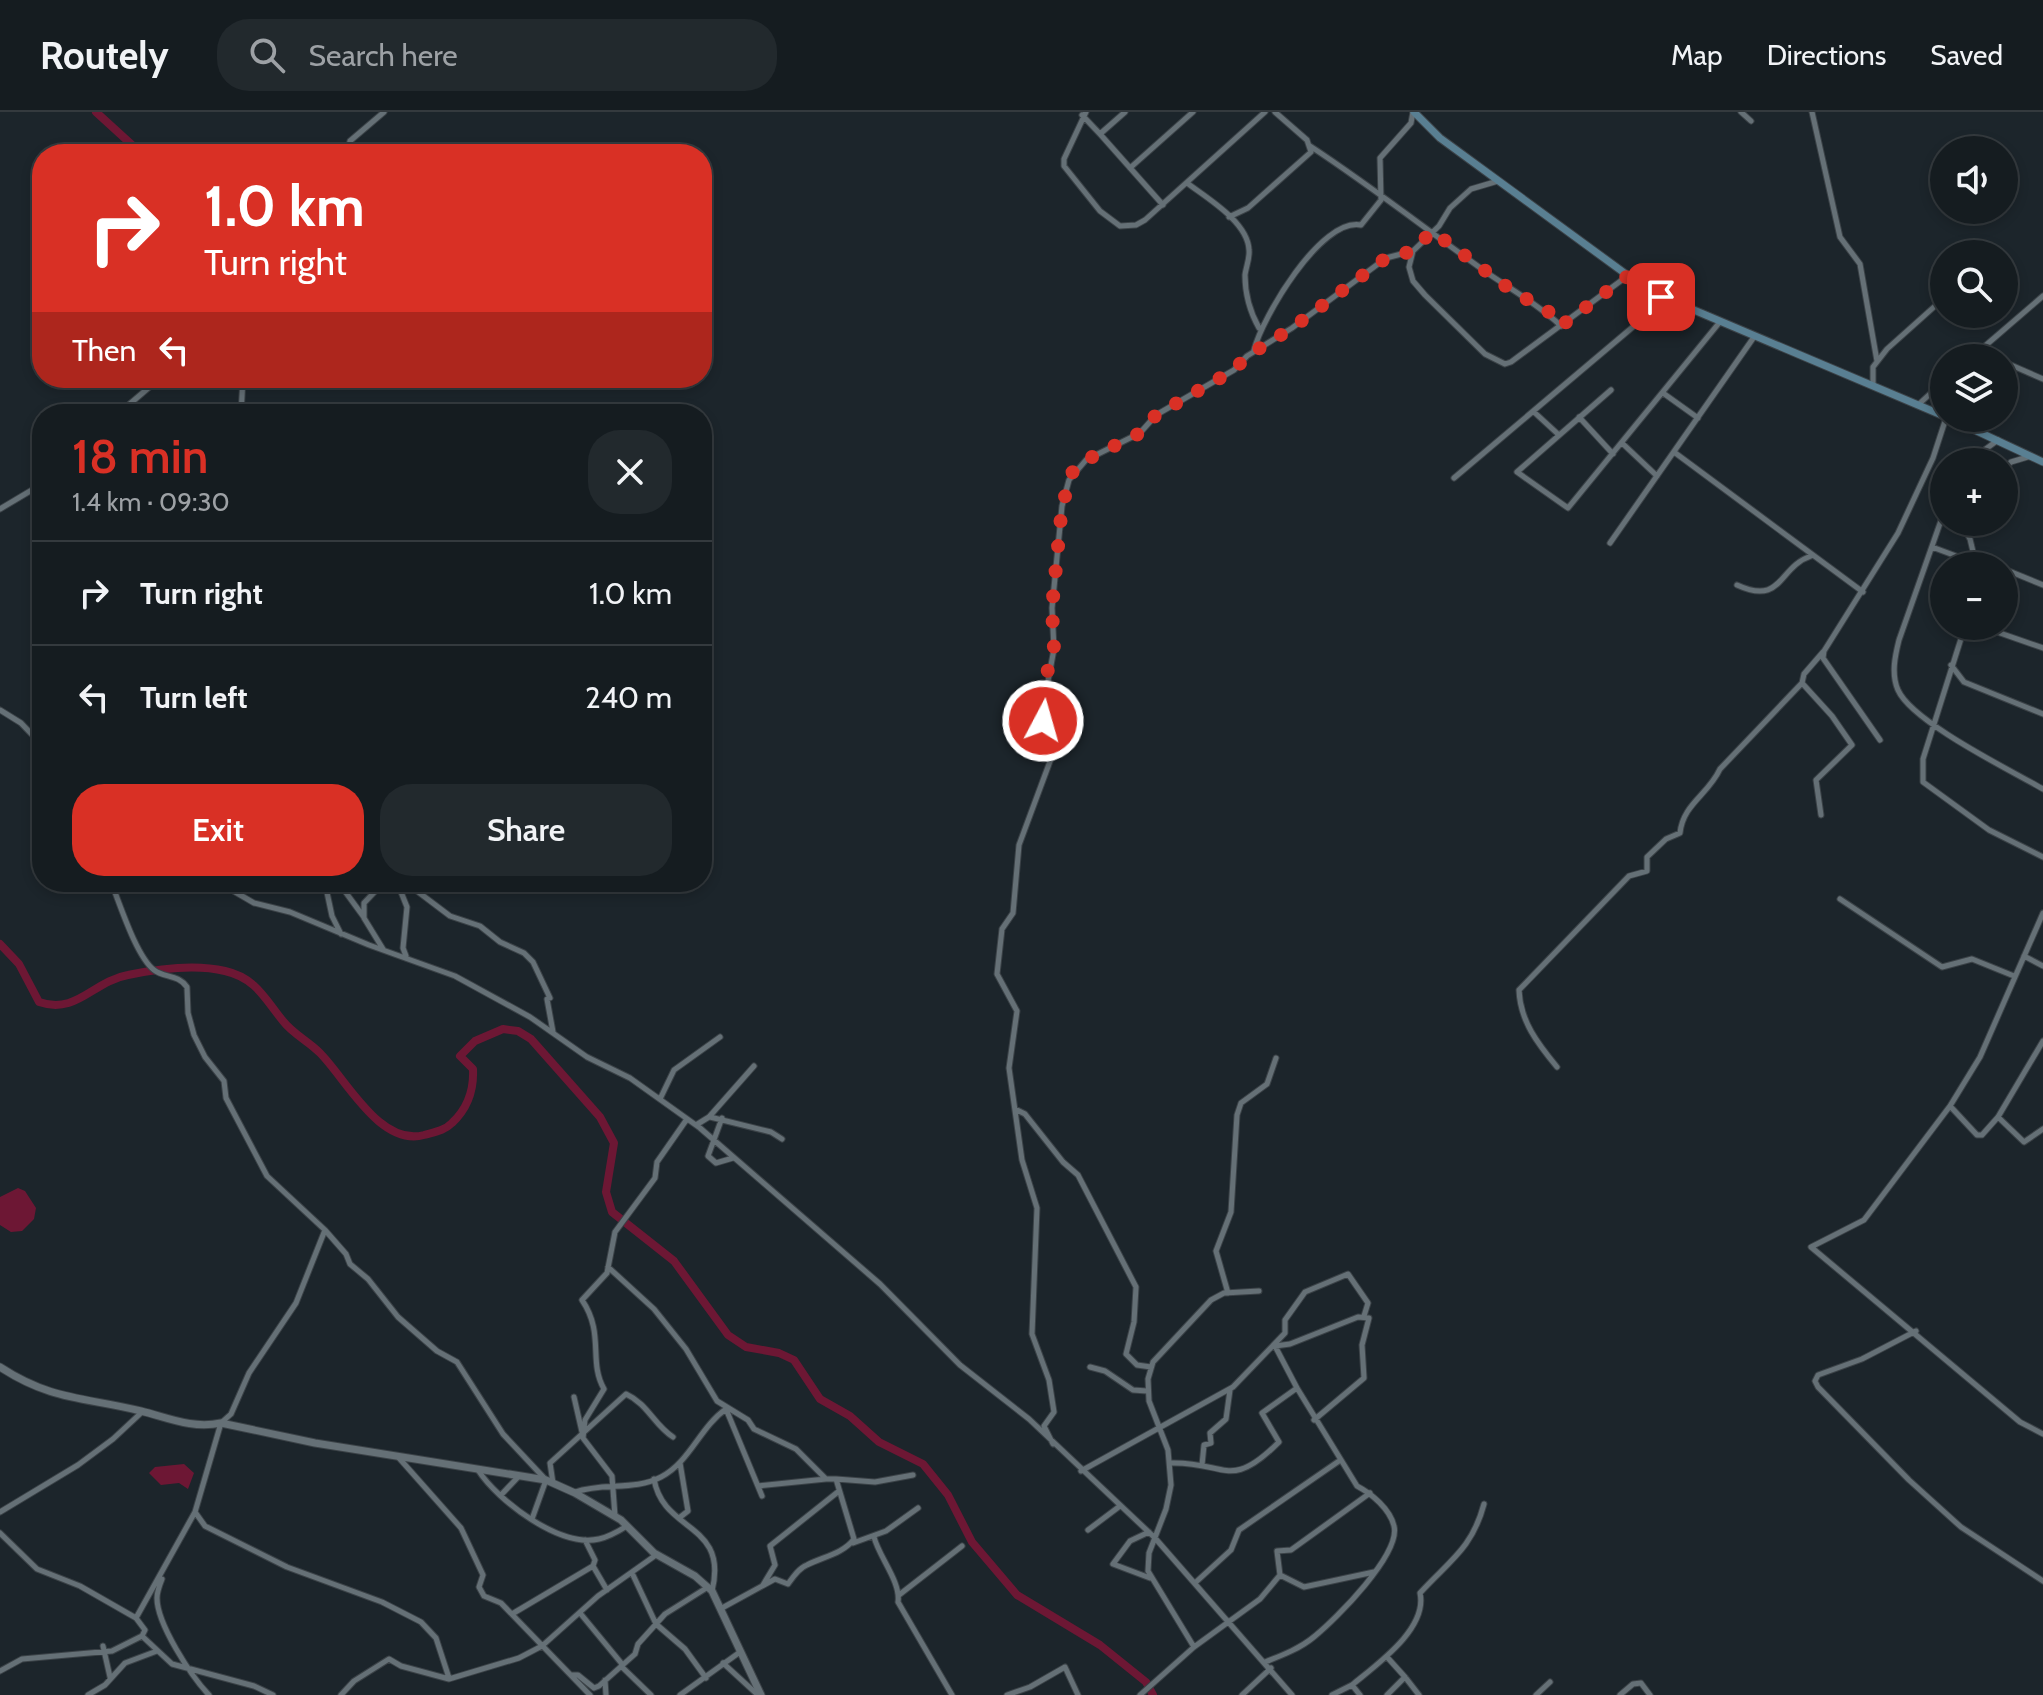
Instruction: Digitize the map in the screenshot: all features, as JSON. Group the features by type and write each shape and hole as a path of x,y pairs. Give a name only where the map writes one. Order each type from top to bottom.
{"main road":[{"path":"1415,112 1430,129 1626,277 1719,323 1930,410"},
{"path":"1980,432 2043,462"}],"street":[{"path":"349,144 384,112"},
{"path":"1100,134 1125,112"},
{"path":"1130,168 1193,112"},
{"path":"1084,114 1064,166 1093,203 1120,226 1136,225 1163,205 1265,112"},
{"path":"1275,112 1310,146 1380,193 1511,290 1549,312 1561,326"},
{"path":"1254,351 1259,328 1305,258 1348,226 1365,221 1381,200 1380,158 1411,123 1415,112"},
{"path":"1741,112 1751,121"},
{"path":"1812,112 1840,237 1860,264 1877,361"},
{"path":"1084,114 1163,205"},
{"path":"1229,217 1239,215 1275,186 1305,159 1310,146"},
{"path":"1498,181 1471,189 1413,251 1409,267 1413,281 1494,359 1505,364 1511,362 1626,277"},
{"path":"1187,183 1229,217 1242,232 1249,249 1245,277 1249,310 1259,328"},
{"path":"1053,1444 1044,1426 1054,1412 1049,1380 1032,1334 1037,1208 1022,1160 1009,1068 1017,1011 997,974 1002,929 1013,913 1019,845 1052,756 1043,708 1054,649 1052,608 1062,506 1069,480 1086,460 1140,433 1156,415 1234,370 1254,351 1292,328 1386,258 1413,251"},
{"path":"1987,344 2043,296"},
{"path":"1454,478 1666,299"},
{"path":"1873,387 1873,367 1877,361 1930,311"},
{"path":"1611,390 1517,472 1568,508 1719,323"},
{"path":"1610,543 1754,337"},
{"path":"2018,368 2043,379"},
{"path":"130,404 148,388"},
{"path":"1663,393 1698,418"},
{"path":"1917,405 1930,393"},
{"path":"1534,412 1559,435"},
{"path":"1579,417 1613,454"},
{"path":"1557,1067 1536,1042 1519,1005 1519,990 1629,876 1647,871 1647,857 1666,839 1680,833 1682,815 1715,781 1720,769 1802,683 1804,674 1824,651 1898,533 1933,458 1941,432"},
{"path":"1987,448 1998,440"},
{"path":"1622,443 1657,476"},
{"path":"1674,452 1863,592"},
{"path":"2018,460 2032,456"},
{"path":"0,509 32,490"},
{"path":"1936,536 1905,618 1894,661 1898,690 1911,708 2043,789"},
{"path":"1932,547 1945,552"},
{"path":"1737,585 1759,592 1769,591 1779,585 1803,559 1812,556"},
{"path":"2018,575 2043,585"},
{"path":"2018,639 2043,648"},
{"path":"1960,640 1923,759 1922,777 1926,787 1989,830 2043,857"},
{"path":"1824,651 1823,658 1880,740"},
{"path":"1951,665 1959,678 2043,714"},
{"path":"1943,687 1959,678"},
{"path":"1802,683 1832,716 1852,745 1816,780 1821,815"},
{"path":"0,710 21,723 32,735"},
{"path":"115,892 146,961 155,971 176,977 187,987 194,1035 224,1081 226,1098 267,1176 325,1230 346,1254 350,1264 368,1279 398,1317 437,1351 457,1362 503,1434 549,1482"},
{"path":"235,892 254,903 290,912 342,935 455,976 555,1034 696,1125 880,1284 960,1365 1029,1419 1149,1532 1292,1695"},
{"path":"326,892 332,916 342,935"},
{"path":"346,892 359,906 383,950"},
{"path":"364,918 364,903 376,892"},
{"path":"401,892 407,907 403,948 406,956"},
{"path":"418,892 450,916 480,926 533,962 550,998 547,999 555,1034"},
{"path":"1840,899 1942,967 1972,959 2014,976"},
{"path":"2043,913 1980,1057 1950,1106 1864,1220 1811,1247 1818,1257 1916,1331 2020,1422 2043,1434"},
{"path":"2024,956 2043,966"},
{"path":"660,1099 674,1070 720,1037"},
{"path":"1950,1106 1977,1135 1998,1117 2043,1041"},
{"path":"1228,1293 1216,1251 1231,1212 1237,1115 1241,1103 1267,1084 1276,1058"},
{"path":"696,1125 709,1117 754,1066"},
{"path":"1015,1109 1025,1114 1063,1162 1078,1175 1125,1264 1136,1287 1134,1322 1126,1354 1137,1365 1151,1367"},
{"path":"709,1117 722,1118 782,1139"},
{"path":"1998,1117 2024,1142 2043,1129"},
{"path":"722,1118 716,1142 708,1156 716,1163 733,1158"},
{"path":"582,1433 604,1389 598,1378 597,1330 582,1300 607,1273 615,1232 655,1178 657,1162 687,1119"},
{"path":"136,1618 195,1512 221,1423 231,1414 249,1373 296,1303 325,1230"},
{"path":"608,1267 654,1309 686,1349 717,1401 748,1420 754,1429 796,1449 826,1479"},
{"path":"1081,1471 1230,1389 1275,1346 1285,1333 1285,1320 1305,1292 1348,1274 1368,1303 1364,1316"},
{"path":"1194,1647 1150,1578 1149,1553 1170,1496 1170,1463 1147,1391 1151,1367 1211,1300 1228,1293 1259,1291"},
{"path":"1275,1346 1290,1344 1364,1316 1369,1318 1362,1345 1364,1378 1314,1420"},
{"path":"1916,1331 1862,1359 1818,1375 1815,1381 1818,1387 1909,1480 1961,1527 2043,1581"},
{"path":"1265,1662 1317,1635 1386,1558 1394,1537 1394,1525 1370,1493 1357,1486 1339,1461 1275,1346"},
{"path":"0,1367 47,1393 142,1411 170,1421 207,1426 221,1423 398,1457 519,1476 549,1482 575,1493 615,1516 656,1555 710,1589 722,1608 758,1695"},
{"path":"1090,1367 1105,1371 1133,1390 1147,1391"},
{"path":"1170,1463 1202,1465 1221,1473 1236,1472 1257,1462 1279,1442 1262,1413 1297,1388"},
{"path":"1202,1465 1204,1445 1211,1443 1210,1433 1226,1419 1230,1389"},
{"path":"532,1519 549,1482 550,1463 626,1394 642,1402 661,1430 673,1437"},
{"path":"574,1397 582,1433 606,1466 613,1484 615,1516"},
{"path":"575,1493 613,1484 633,1486 654,1479 680,1462 726,1409"},
{"path":"726,1409 762,1496"},
{"path":"0,1512 78,1465 113,1439 142,1411"},
{"path":"398,1457 467,1537 483,1575 479,1587 484,1596 501,1603 590,1695"},
{"path":"1196,1582 1231,1550 1239,1530 1339,1461"},
{"path":"679,1518 688,1511 680,1462"},
{"path":"478,1470 501,1495 532,1519 565,1538 599,1539 627,1526"},
{"path":"758,1486 826,1479 875,1482 913,1475"},
{"path":"501,1495 519,1476"},
{"path":"570,1675 578,1675 594,1688 635,1654 638,1644 672,1608 710,1589 717,1572 715,1554 694,1528 662,1506 654,1479"},
{"path":"836,1479 854,1539 852,1543"},
{"path":"763,1586 775,1565 770,1546 839,1491"},
{"path":"1140,1695 1194,1647 1260,1599 1280,1575 1277,1551 1291,1550 1370,1493"},
{"path":"1332,1695 1352,1685 1406,1636 1419,1612 1420,1593 1456,1560 1474,1536 1484,1504"},
{"path":"1088,1530 1120,1506"},
{"path":"722,1608 775,1579 788,1584 803,1566 826,1559 852,1543 874,1537 918,1508"},
{"path":"195,1512 205,1526 287,1567 382,1602 421,1622 436,1638 449,1679"},
{"path":"1149,1532 1130,1541 1113,1564 1150,1578"},
{"path":"0,1533 37,1569 80,1586 136,1618 145,1630 142,1636 103,1649 22,1659 0,1671"},
{"path":"874,1537 879,1556 899,1595 898,1602 952,1695"},
{"path":"512,1614 593,1566 595,1560 585,1540"},
{"path":"899,1595 962,1546"},
{"path":"341,1695 354,1681 389,1659 401,1666 449,1679 513,1660 542,1646 607,1590 633,1575 656,1555"},
{"path":"593,1566 607,1590"},
{"path":"1280,1575 1304,1587 1375,1571"},
{"path":"163,1574 157,1596 160,1610 190,1669 209,1695"},
{"path":"633,1575 656,1624 685,1649 706,1678"},
{"path":"580,1613 621,1665 651,1695"},
{"path":"142,1636 172,1664 254,1686 273,1695"},
{"path":"103,1649 110,1677"},
{"path":"88,1695 105,1685 130,1660 157,1651"},
{"path":"680,1695 741,1651"},
{"path":"1386,1657 1419,1695"},
{"path":"723,1663 758,1695"},
{"path":"1007,1695 1030,1687 1065,1667 1078,1695"},
{"path":"1242,1695 1271,1668"},
{"path":"1387,1695 1405,1677"},
{"path":"605,1679 606,1695"},
{"path":"1536,1695 1550,1682"},
{"path":"1620,1695 1633,1684 1641,1683 1650,1695"},
{"path":"1352,1685 1360,1695"},
{"path":"1026,1695 1030,1687"}],"shaded area":[{"path":"18,1188 25,1191 36,1208 34,1219 22,1231 11,1232 0,1225 0,1197"},
{"path":"184,1464 194,1473 188,1489 179,1483 161,1485 149,1473 155,1467"}],"waterway":[{"path":"96,112 131,144"},
{"path":"0,944 19,964 39,1002 52,1005 75,1001 116,978 139,973 189,968 236,974 252,984 287,1026 320,1053 365,1108 393,1131 408,1136 442,1130 462,1111 471,1091 473,1069 460,1056 475,1041 503,1029 518,1031 531,1039 600,1117 614,1143 606,1192 612,1212 674,1261 728,1335 746,1347 779,1353 794,1360 820,1399 850,1416 879,1442 923,1464 948,1495 972,1542 1017,1595 1100,1645 1146,1682 1153,1695"}],"route":[{"path":"1043,721 1048,668 1054,649 1052,608 1060,552 1062,506 1073,471 1086,460 1140,433 1156,415 1234,370 1247,356 1292,328 1386,258 1413,251 1432,231 1511,290 1549,312 1561,326 1626,277 1661,297"}]}
